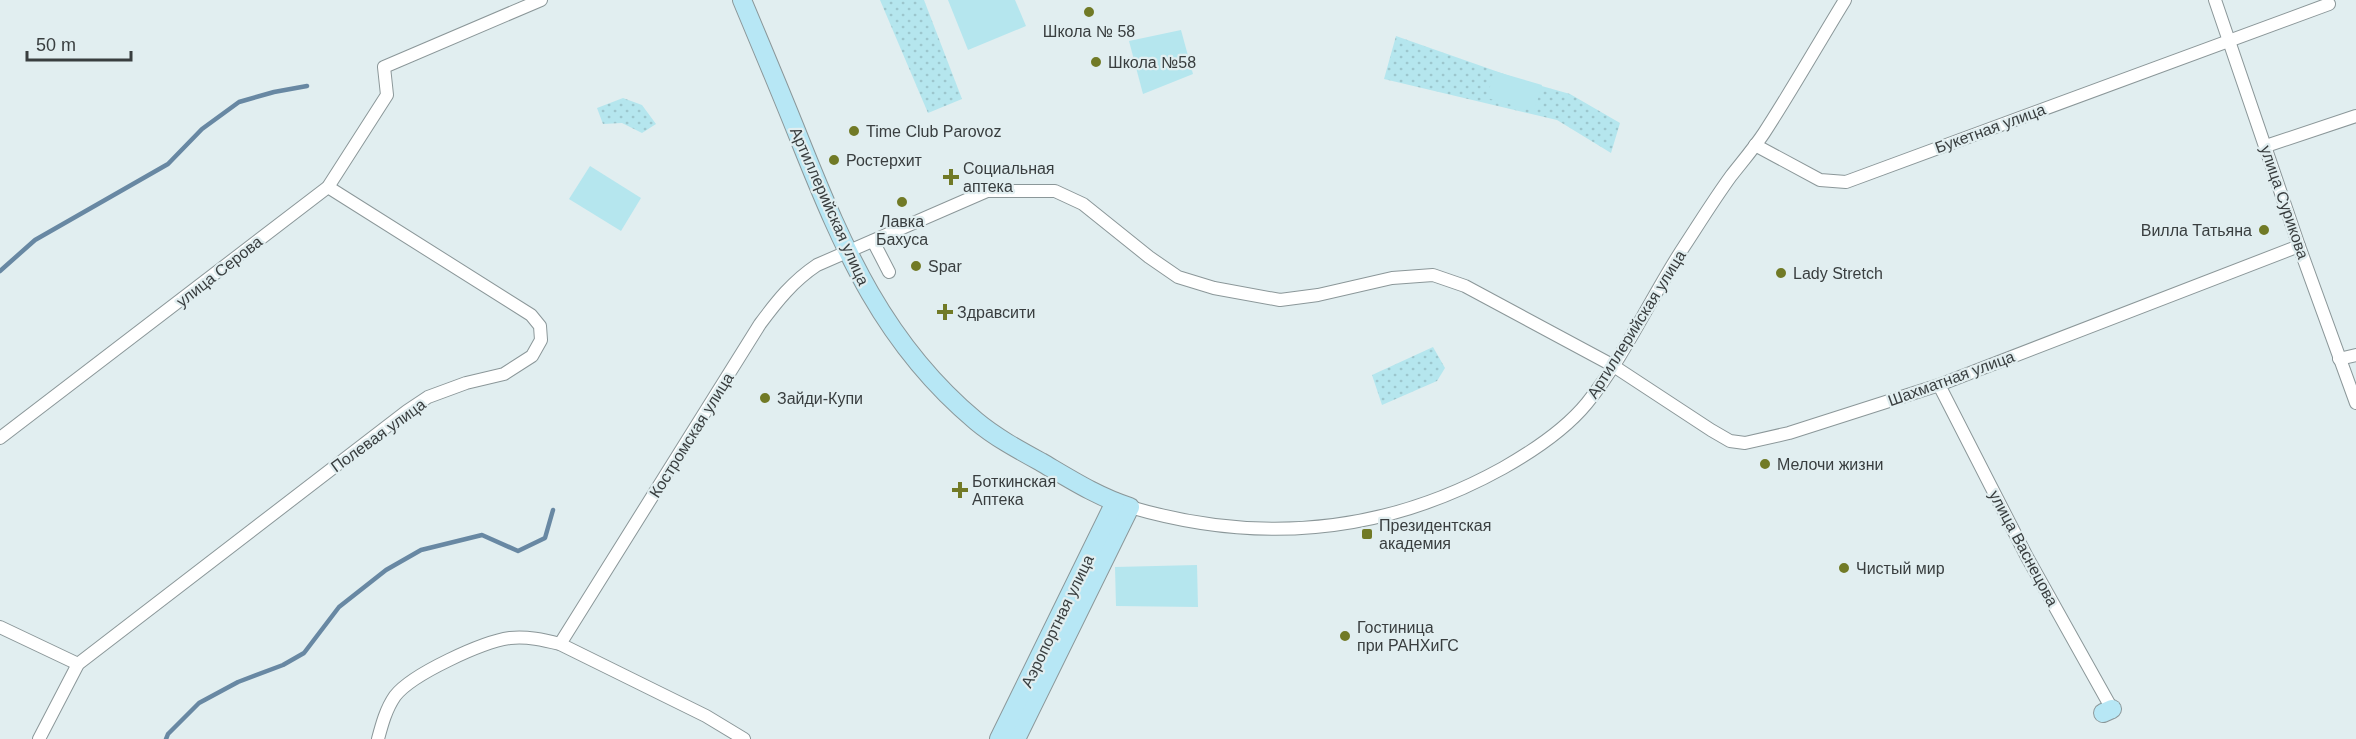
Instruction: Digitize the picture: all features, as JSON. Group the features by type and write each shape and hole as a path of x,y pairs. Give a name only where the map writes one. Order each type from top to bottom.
{"main road":[{"name":"Артиллерийская улица","path":"742,0 847,251 891,329 918,363 977,422 1080,485 1122,505"},
{"name":"Аэропортная улица","path":"999,739 1122,505"},
{"name":"Аэропортная улица","path":"1016,739 1122,505"}],"street":[{"name":"улица Серова","path":"0,438 328,187 387,94 384,67 541,0"},
{"name":"Артиллерийская улица","path":"1122,505 1174,519 1209,524 1276,529 1348,524 1398,512 1453,492 1485,478 1543,442 1587,403 1683,247 1755,145 1845,0"},
{"name":"улица Сурикова","path":"2215,0 2299,246 2356,403"},
{"name":"Букетная улица","path":"1755,145 1820,180 1846,182 2329,4"},
{"path":"2266,146 2356,116"},
{"name":"Полевая улица","path":"39,739 78,664 407,411 428,397 466,383 504,374 532,356 542,340 540,326 531,315 328,187"},
{"name":"Шахматная улица","path":"873,241 987,191 1055,191 1083,204 1149,257 1178,277 1214,288 1280,300 1318,295 1392,278 1433,275 1475,291 1612,365 1711,430 1730,441 1744,444 1789,433 1939,385 2299,246"},
{"name":"Костромская улица","path":"560,644 760,324 781,296 801,276 817,265 873,241"},
{"path":"873,241 889,273"},
{"path":"2339,359 2356,355"},
{"name":"улица Васнецова","path":"1939,385 2107,711"},
{"path":"0,627 78,664"},
{"path":"378,739 385,715 396,695 415,680 483,645 510,638 534,638 560,644 706,716 744,739"}],"shaded area":[{"path":"880,0 924,0 962,99 928,113"},
{"path":"948,0 1015,0 1026,26 968,50"},
{"path":"1181,30 1193,74 1143,94 1129,41"},
{"path":"1396,36 1524,81 1570,94 1620,123 1611,153 1557,120 1384,79"},
{"path":"1494,71 1542,85 1534,111 1487,98"},
{"path":"623,98 642,105 656,124 642,133 622,123 603,124 597,108"},
{"path":"590,166 641,198 621,231 569,199"},
{"path":"1433,347 1445,368 1437,381 1382,405 1372,375"},
{"path":"1197,565 1198,607 1116,606 1115,567"}],"waterway":[{"path":"0,271 35,240 168,164 202,129 239,102 307,86"},
{"path":"166,739 168,734 199,703 238,682 283,665 304,653 339,607 386,570 421,550 482,535 518,551 545,538 553,510"}],"place":[{"name":"Школа № 58","path":"1089,12"},
{"name":"Школа №58","path":"1096,62"},
{"name":"Time Club Parovoz","path":"854,131"},
{"name":"Ростерхит","path":"834,160"},
{"name":"Социальная аптека","path":"951,177"},
{"name":"Лавка Бахуса","path":"902,202"},
{"name":"Вилла Татьяна","path":"2264,230"},
{"name":"Spar","path":"916,266"},
{"name":"Lady Stretch","path":"1781,273"},
{"name":"Здравсити","path":"945,312"},
{"name":"Зайди-Купи","path":"765,398"},
{"name":"Мелочи жизни","path":"1765,464"},
{"name":"Боткинская Аптека","path":"960,490"},
{"name":"Президентская академия","path":"1367,534"},
{"name":"Чистый мир","path":"1844,568"},
{"name":"Гостиница при РАНХиГС","path":"1345,636"}]}
